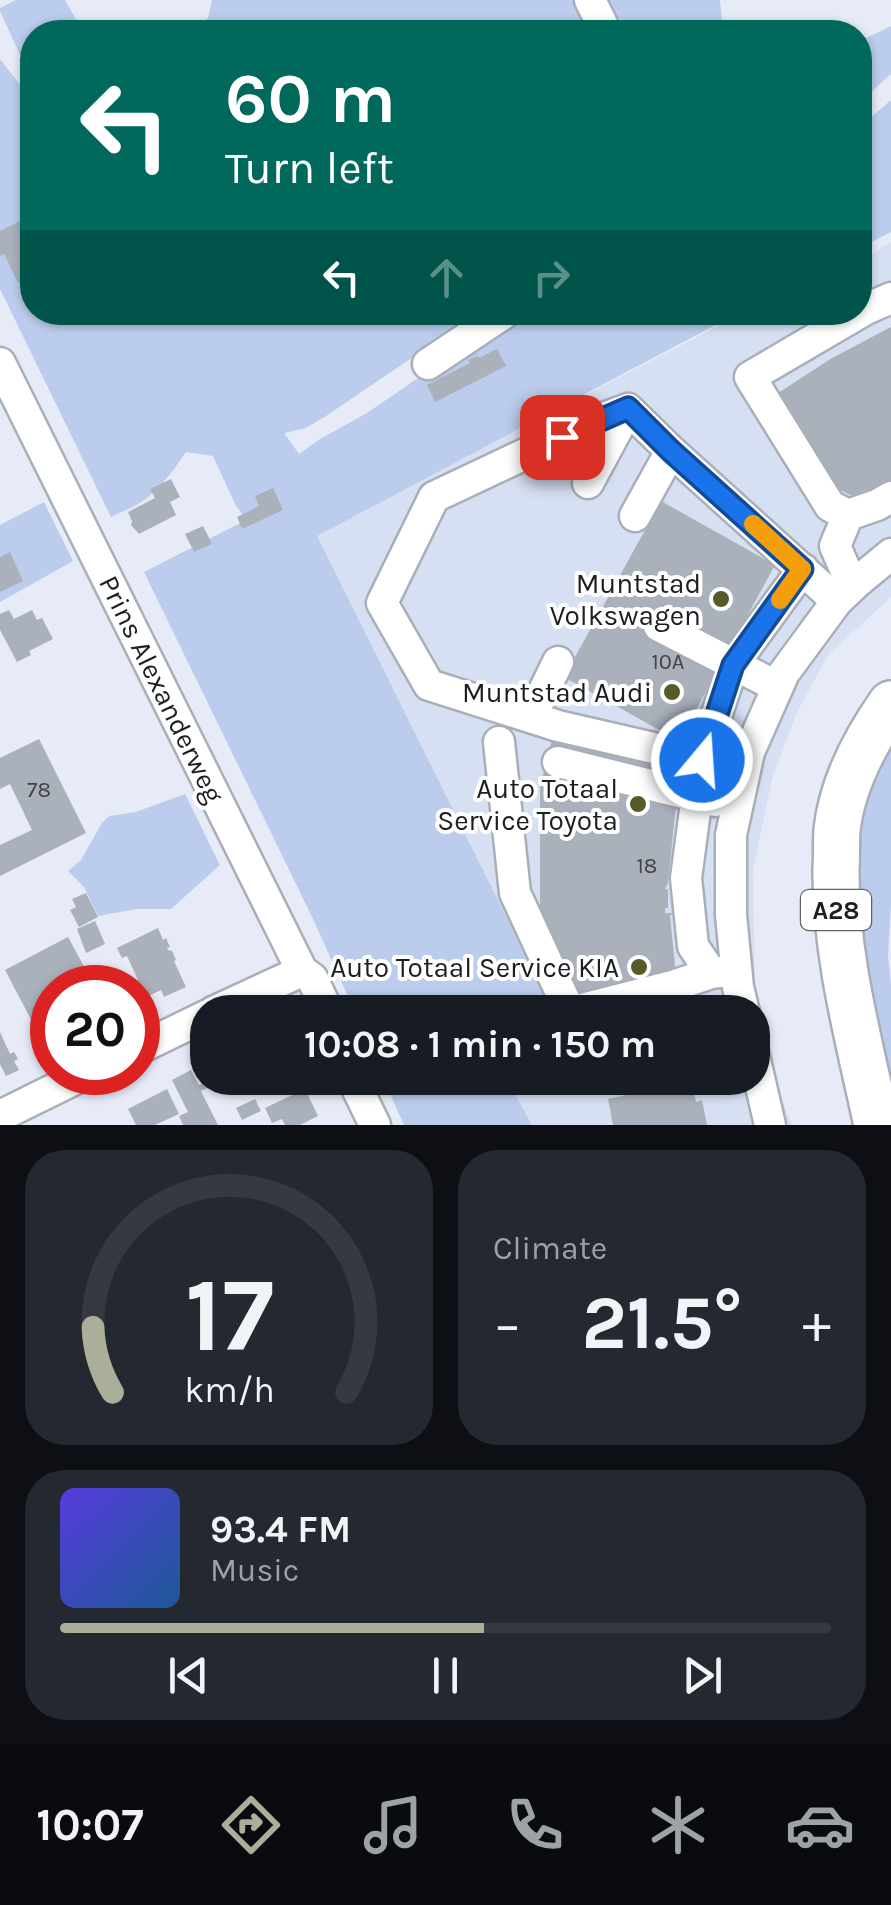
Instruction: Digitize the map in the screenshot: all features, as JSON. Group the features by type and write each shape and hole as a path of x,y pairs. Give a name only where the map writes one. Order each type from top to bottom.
{"highway":[{"name":"A28","path":"877,1125 848,995 836,908 837,828 852,772 891,704"}],"street":[{"path":"428,364 486,325"},
{"path":"839,325 750,377 830,506 848,515 891,497"},
{"name":"Prins Alexanderweg","path":"0,363 302,970 312,978 320,995"},
{"path":"628,408 802,569 847,592"},
{"path":"588,483 628,408"},
{"path":"628,408 434,498 382,604 430,685 558,726 745,770"},
{"path":"635,516 671,451"},
{"path":"847,592 845,569 835,546 848,515"},
{"path":"733,986 731,835 749,752 784,673 847,592 891,554"},
{"path":"702,760 733,665 802,569"},
{"path":"658,626 778,687"},
{"path":"531,717 558,662"},
{"path":"500,742 515,893 570,1012 676,985 733,986"},
{"path":"558,762 738,804"},
{"path":"698,796 686,878 693,946 733,986"},
{"path":"250,995 302,970"},
{"path":"699,995 733,986"},
{"path":"160,1038 190,1024"},
{"path":"0,1116 43,1095"},
{"path":"360,1095 375,1125"},
{"path":"763,1095 770,1125"}],"shaded area":[{"path":"16,0 65,0 76,20 20,20 20,55 0,8"},
{"path":"212,0 578,0 589,20 204,20"},
{"path":"601,0 720,0 722,20 622,20"},
{"path":"891,26 891,74 872,91 872,35"},
{"path":"0,59 20,85 20,325 460,325 326,416 306,428 284,433 299,454 367,413 495,325 715,325 317,536 545,995 347,995 144,572 246,520 213,456 186,452 153,493 111,517 0,289"},
{"path":"891,100 891,232 872,242 872,117"},
{"path":"891,242 891,597 829,654 797,712 772,779 753,871 757,995 544,995 316,535 720,325 872,325 872,253"},
{"path":"44,502 73,561 0,602 0,525"},
{"path":"891,722 888,955 891,1125 843,862"},
{"path":"185,794 220,865 171,909 137,909 98,916 84,887 68,871 81,860 102,823 109,816 136,812"},
{"path":"770,1057 792,1125 532,1125 515,1095 770,1095"},
{"path":"391,1095 515,1095 532,1125 404,1125"}],"building":[{"path":"20,221 18,283 4,254 0,256 0,231"},
{"path":"891,327 891,481 864,495 850,495 833,486 772,397 832,358"},
{"path":"497,349 506,366 435,402 427,385 470,363 468,360"},
{"path":"171,479 180,497 170,502 176,515 139,534 131,525 128,512 155,498 150,489"},
{"path":"273,488 283,510 242,529 237,517 259,506 255,496"},
{"path":"661,501 775,565 679,741 564,677"},
{"path":"203,526 212,544 194,552 185,534"},
{"path":"10,552 23,581 0,592 0,557"},
{"path":"9,610 14,619 32,610 37,620 42,618 53,639 17,662 0,630 0,614"},
{"path":"553,735 680,766 665,889 665,913 673,913 670,916 678,995 557,995 540,931 540,787"},
{"path":"39,739 86,833 0,876 0,845 32,830 10,784 0,789 0,758"},
{"path":"86,893 98,917 79,927 70,910 76,907 72,899"},
{"path":"95,921 105,944 86,953 77,929"},
{"path":"158,928 186,987 164,997 160,990 160,965 131,965 117,948"},
{"path":"68,937 83,965 30,965 30,1018 5,970"},
{"path":"0,1032 10,1054 14,1052 18,1059 14,1061 19,1070 6,1076 0,1064"},
{"path":"190,1071 190,1095 203,1095 218,1125 183,1125 179,1116 188,1112 172,1080"},
{"path":"167,1089 179,1114 155,1125 136,1125 128,1109"},
{"path":"292,1095 308,1095 318,1116 300,1125 285,1125 282,1119 272,1123 265,1108"},
{"path":"627,1095 694,1095 696,1102 702,1100 707,1125 613,1125 608,1099"},
{"path":"255,1099 261,1111 242,1120 236,1108"}],"slow traffic":[{"path":"753,524 802,569 780,600"}],"place":[{"name":"Muntstad Volkswagen","path":"721,599"},
{"name":"Muntstad Audi","path":"672,692"},
{"name":"Auto Totaal Service Toyota","path":"638,804"},
{"name":"Auto Totaal Service KIA","path":"639,967"}],"route":[{"path":"562,437 628,408 802,569 733,665 702,760"}]}
